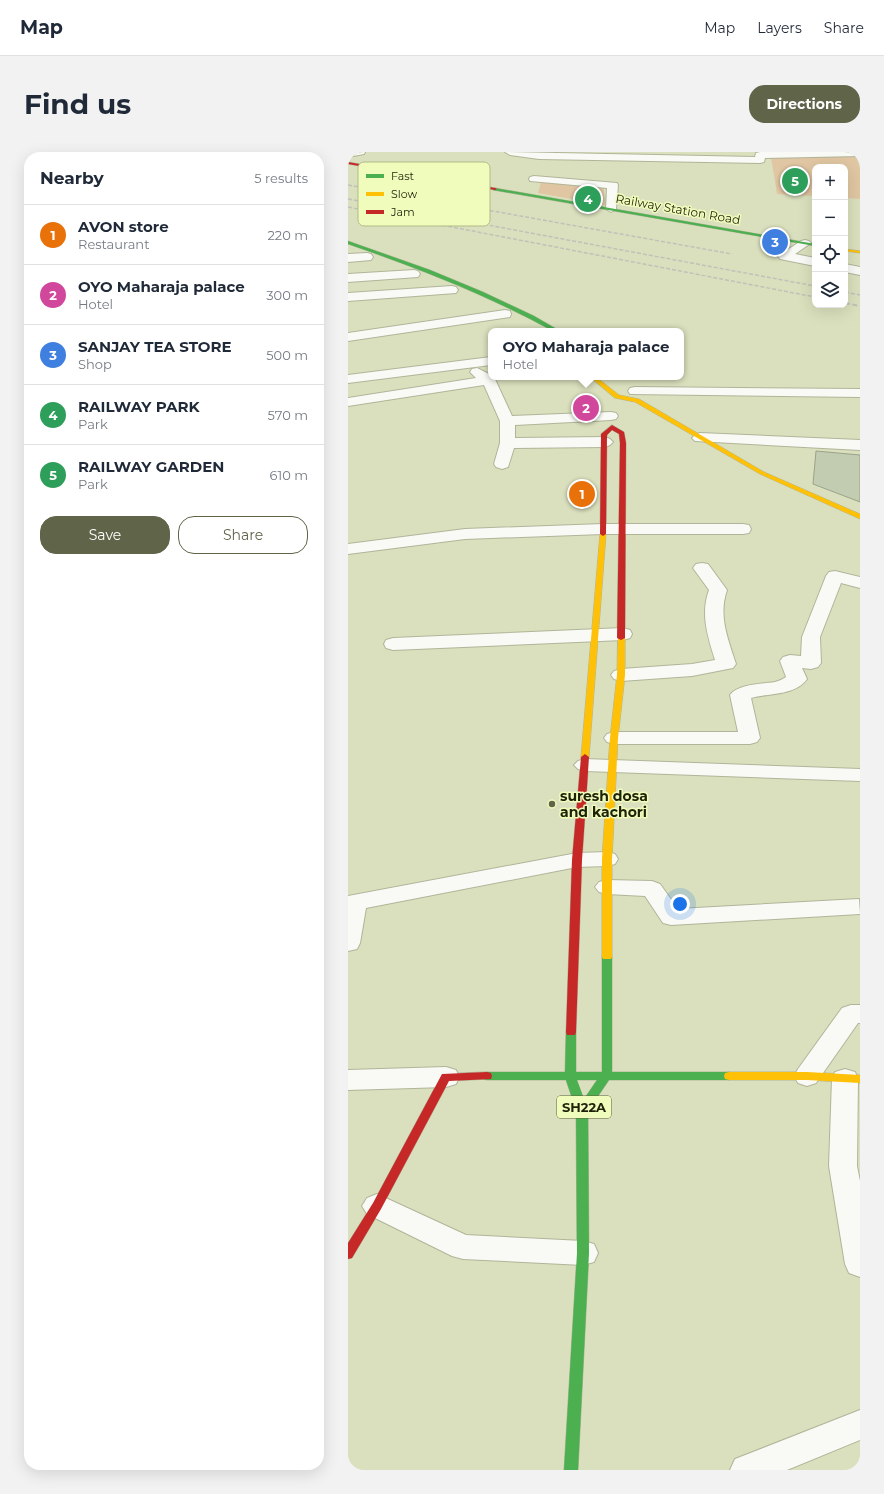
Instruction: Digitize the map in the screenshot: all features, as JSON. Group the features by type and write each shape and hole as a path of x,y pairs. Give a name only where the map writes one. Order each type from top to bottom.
{"main road":[{"name":"Railway Station Road","path":"348,162 358,164"},
{"name":"Railway Station Road","path":"490,188 810,244"},
{"path":"348,242 429,272 489,297 519,310 552,328"},
{"path":"348,250 414,274 455,292"},
{"path":"848,250 860,252"},
{"path":"492,308 508,316"},
{"path":"597,380 617,397 636,395 700,438 762,473 860,517"},
{"path":"607,1074 607,859 614,738 621,675 623,634 622,433 617,415 636,395"},
{"name":"SH22A","path":"571,1470 584,1253 582,1110 570,1075 577,860 586,765 603,529 605,468 604,434 617,415"},
{"path":"605,468 622,468"},
{"path":"348,1254 377,1206 446,1077 607,1074 807,1076 852,1079"},
{"name":"SH22A","path":"582,1110 607,1074"}],"street":[{"path":"348,154 360,152"},
{"path":"510,152 539,156 537,165 764,170 760,160 760,155 860,153"},
{"path":"531,195 535,176 613,185 611,209"},
{"path":"810,244 784,256 812,261"},
{"path":"348,258 367,257"},
{"path":"848,269 860,271"},
{"path":"348,278 414,274"},
{"path":"348,297 455,292"},
{"path":"348,337 508,316"},
{"path":"348,379 488,361"},
{"path":"463,365 488,379"},
{"path":"348,402 396,396 449,385 489,380 508,420 508,443 502,464"},
{"path":"636,395 860,394"},
{"path":"508,420 617,415"},
{"path":"700,438 860,445"},
{"path":"508,443 605,442"},
{"path":"348,549 465,534 603,529 743,528"},
{"path":"621,675 692,670 726,664 713,614 714,599 718,590 702,568"},
{"path":"614,738 750,738 740,695 756,690 781,687 797,680 790,661 811,663 811,637 836,576 858,583 860,582"},
{"path":"393,644 623,634"},
{"path":"586,765 860,775"},
{"path":"348,944 351,904 577,860 607,859"},
{"path":"607,887 652,889 671,917 858,907"},
{"path":"807,1076 851,1014 860,1014"},
{"path":"348,1080 446,1077"},
{"path":"852,1079 843,1166 860,1264"},
{"path":"377,1206 463,1247 584,1253"},
{"path":"747,1470 860,1425"}],"shaded area":[{"path":"856,156 860,168 860,199 848,198 848,164 812,164 812,196 777,194 771,157"},
{"path":"541,182 604,188 605,205 538,193"}],"building":[{"path":"816,451 860,455 860,502 813,484"}],"railway":[{"path":"348,185 358,187"},
{"path":"348,199 358,201"},
{"path":"348,207 358,209"},
{"path":"490,211 732,254"},
{"path":"490,225 812,285"},
{"path":"447,226 812,296"},
{"path":"848,293 860,295"},
{"path":"848,304 860,306"}],"traffic: fast":[{"path":"495,189 812,244"},
{"path":"348,242 455,282 507,305 552,328"},
{"path":"571,1032 570,1075 582,1110 607,1075 607,957"},
{"path":"487,1076 729,1076"},
{"path":"571,1470 583,1253 582,1110"}],"traffic: slow":[{"path":"848,250 860,252"},
{"path":"597,380 617,397 637,400 762,473 860,517"},
{"path":"585,757 603,534"},
{"path":"607,957 607,859 614,738 621,675 621,638"},
{"path":"729,1076 807,1076 860,1079"}],"traffic: jam":[{"path":"348,163 358,165"},
{"path":"490,188 495,189"},
{"path":"612,427 622,433 623,443 621,638"},
{"path":"603,534 604,434 612,427"},
{"path":"571,1032 577,860 585,757"},
{"path":"348,1254 377,1206 446,1077 487,1076"}],"place":[{"name":"RAILWAY GARDEN","path":"795,181"},
{"name":"RAILWAY PARK","path":"588,199"},
{"name":"SANJAY TEA STORE","path":"775,242"},
{"name":"OYO Maharaja palace","path":"586,408"},
{"name":"AVON store","path":"582,494"},
{"name":"suresh dosa and kachori","path":"552,804"}]}
